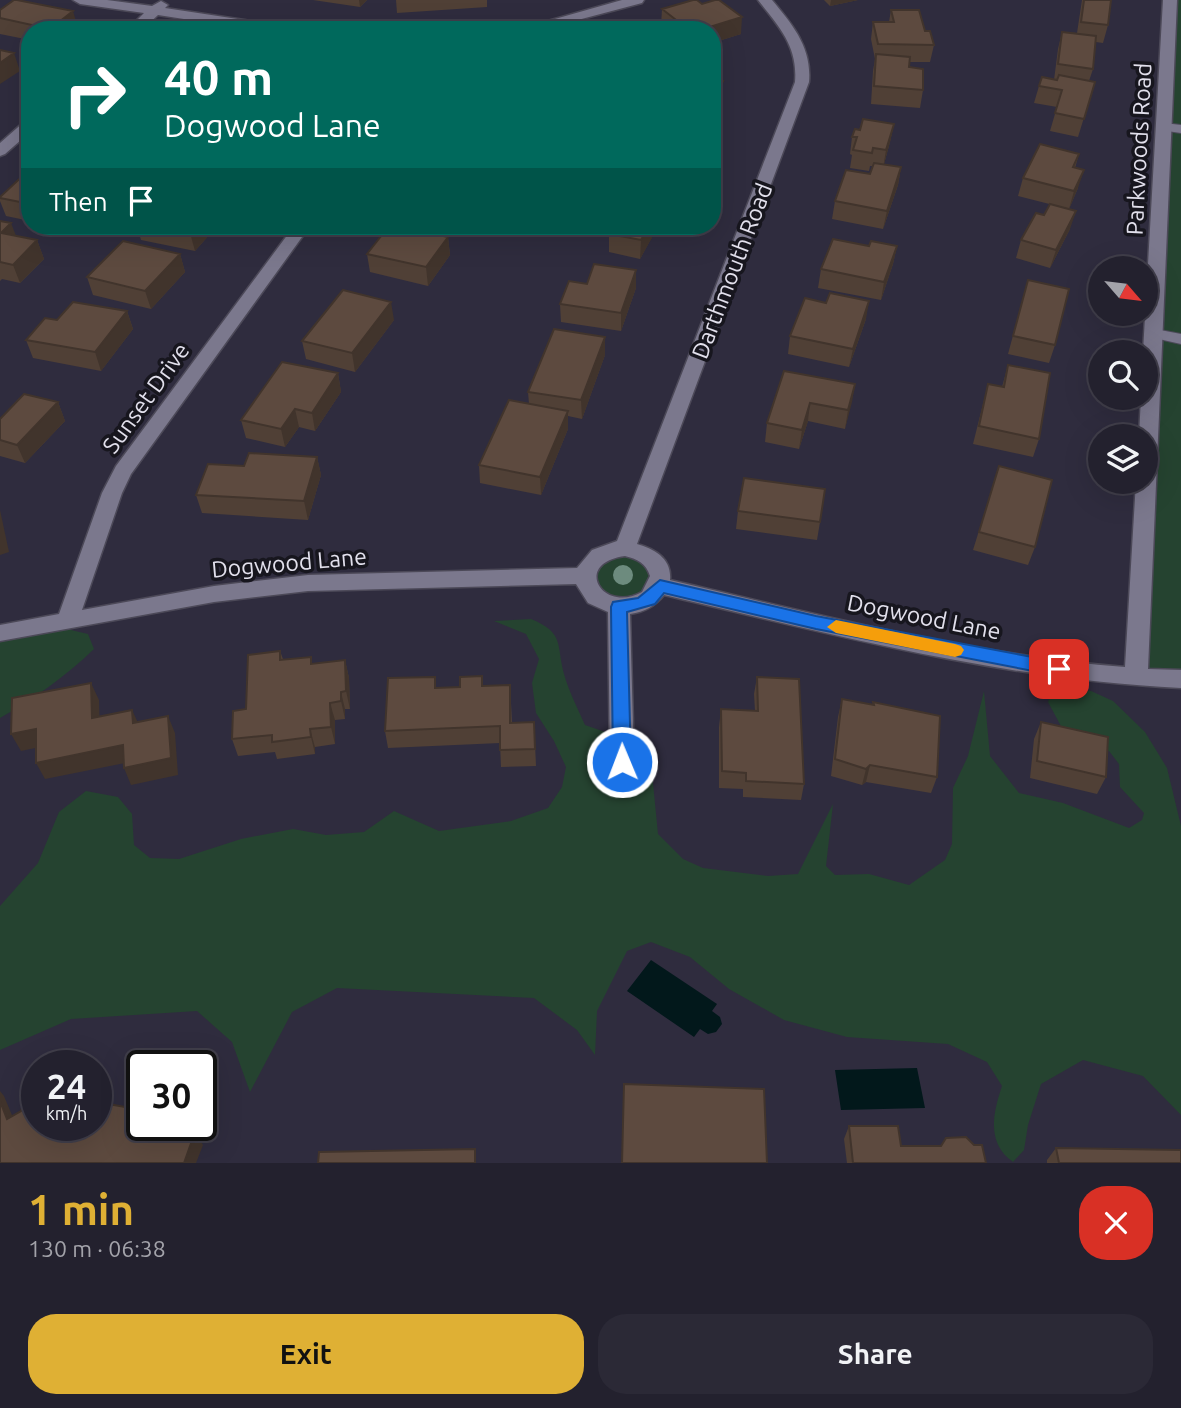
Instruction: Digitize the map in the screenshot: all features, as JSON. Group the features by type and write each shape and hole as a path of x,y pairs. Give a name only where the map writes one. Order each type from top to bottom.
{"street":[{"path":"80,0 223,21"},
{"path":"143,21 167,0"},
{"path":"557,21 636,0"},
{"name":"Darthmouth Road","path":"625,548 795,108 802,82 804,68 799,45 765,0"},
{"name":"Parkwoods Road","path":"1136,678 1155,334 1173,128 1170,0"},
{"path":"0,151 21,132"},
{"name":"Sunset Drive","path":"68,620 112,493 123,471 295,235"},
{"path":"625,548 636,550 655,561 662,577 660,586 649,600 619,607 598,599 591,593 585,576 593,559 612,549 625,548"},
{"name":"Dogwood Lane","path":"0,633 214,594 308,583 585,576"},
{"name":"Dogwood Lane","path":"660,586 816,623 984,656 1059,669 1136,678 1181,679"},
{"path":"619,607 622,762"}],"lane":[{"path":"1155,334 1181,339"}],"green space":[{"path":"1170,0 1181,0 1181,679 1136,678 1145,494 1158,494 1158,424 1149,424 1149,410 1158,410 1158,340 1153,340 1154,326 1158,326 1157,256"},
{"path":"601,553 647,554 655,594 601,601 587,567"},
{"path":"531,619 542,624 554,635 566,681 585,725 631,741 652,773 658,834 683,859 703,868 768,876 798,874 833,804 826,866 835,875 869,874 909,885 945,860 952,844 953,788 968,756 984,691 990,756 1019,793 1063,803 1129,828 1142,820 1144,813 1120,787 1119,764 1109,751 1077,738 1062,728 1048,702 1052,692 1064,686 1091,691 1113,701 1145,732 1167,768 1181,826 1181,1115 1143,1076 1083,1060 1041,1084 1028,1125 1024,1150 1013,1162 1004,1154 995,1137 994,1117 1002,1086 987,1062 948,1044 847,1037 784,1020 729,989 690,957 651,942 627,951 597,1011 595,1055 577,1030 534,998 337,988 292,1012 250,1092 232,1042 197,1011 71,1019 0,1050 0,906 38,863 59,812 86,791 118,797 132,814 134,845 150,858 179,859 241,839 293,829 326,835 364,832 394,811 439,831 511,821 548,808 562,787 566,767 554,741 536,713 532,683 539,659 526,634 494,621"},
{"path":"58,627 88,634 94,649 49,686 0,718 0,638"}],"shaded area":[{"path":"651,960 717,1004 712,1011 720,1017 722,1024 716,1032 708,1034 700,1029 694,1037 627,991"},
{"path":"917,1068 925,1108 841,1110 835,1070"}],"building":[{"path":"17,0 73,11 60,21 21,23 0,18 0,10"},
{"path":"693,0 702,4 719,0 742,17 721,24 721,21 677,21 662,9"},
{"path":"1084,0 1111,0 1108,25 1081,22"},
{"path":"891,10 919,10 925,31 930,31 934,45 878,44 873,22 894,22"},
{"path":"1062,32 1096,36 1093,69 1058,64"},
{"path":"0,50 14,53 0,63"},
{"path":"876,54 910,57 909,67 923,69 923,90 874,86"},
{"path":"1059,75 1095,82 1084,119 1055,113 1062,90 1039,86 1042,77 1057,80"},
{"path":"863,119 894,124 886,150 873,148 872,153 853,150 857,137 852,137 855,129 860,130"},
{"path":"1040,144 1079,154 1073,167 1084,170 1074,191 1023,178"},
{"path":"874,163 901,167 887,211 835,201 846,170 870,174"},
{"path":"21,177 21,202 0,197"},
{"path":"1050,204 1076,211 1056,250 1021,240 1036,213 1044,215"},
{"path":"0,221 11,223 1,233 37,240 13,265 0,262"},
{"path":"382,235 448,237 426,267 367,254"},
{"path":"614,235 644,235 641,240"},
{"path":"833,239 869,246 871,241 897,246 884,282 821,269"},
{"path":"123,241 180,254 145,291 87,277"},
{"path":"594,264 636,270 621,313 560,304 569,281 587,284"},
{"path":"1028,280 1069,289 1055,345 1013,336"},
{"path":"343,290 391,302 352,353 302,341"},
{"path":"830,293 869,301 853,349 790,336 805,298 826,303"},
{"path":"73,302 127,311 95,352 26,340 45,318 57,320"},
{"path":"554,329 605,337 581,400 528,392"},
{"path":"282,362 338,373 312,413 295,409 281,429 241,420"},
{"path":"1008,365 1050,373 1039,439 979,426 988,384 1004,387"},
{"path":"784,371 855,384 848,410 810,403 802,430 767,423"},
{"path":"24,394 58,402 17,445 0,440 0,419"},
{"path":"509,400 568,411 540,477 479,465"},
{"path":"249,453 317,457 304,501 196,495 208,464 244,466"},
{"path":"999,466 1052,480 1035,547 979,532"},
{"path":"744,478 825,489 820,522 738,511"},
{"path":"280,651 280,660 311,657 311,664 345,660 346,691 341,692 341,701 330,703 331,727 310,729 311,737 272,742 272,735 232,739 233,711 246,709 248,655"},
{"path":"482,676 482,686 510,685 510,723 534,722 535,749 500,750 500,726 385,731 388,678 435,677 435,688 460,687 460,677"},
{"path":"757,677 799,679 804,784 746,781 746,773 722,771 721,709 758,711"},
{"path":"91,683 92,718 132,710 133,723 168,716 171,758 124,768 123,745 36,763 36,729 11,734 12,698"},
{"path":"842,699 874,705 873,702 940,716 937,777 870,765 866,769 835,759"},
{"path":"1041,722 1108,737 1106,777 1037,761"},
{"path":"624,1084 764,1089 767,1163 622,1163"},
{"path":"0,1101 7,1119 21,1111 21,1141 112,1141 112,1105 126,1107 126,1141 192,1141 184,1163 0,1163"},
{"path":"849,1126 898,1126 901,1146 941,1146 946,1138 966,1137 974,1145 982,1145 986,1163 853,1163"},
{"path":"1056,1148 1181,1150 1181,1163 1059,1163"},
{"path":"475,1149 475,1163 318,1163 319,1152"}],"slow traffic":[{"path":"836,627 955,650"}],"route":[{"path":"622,762 619,607 649,600 660,586 816,623 1059,669"}]}
